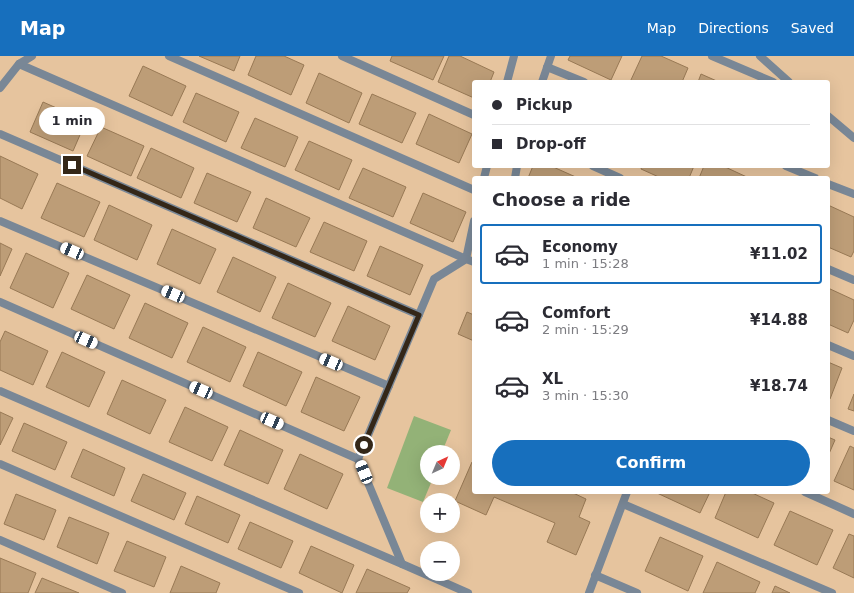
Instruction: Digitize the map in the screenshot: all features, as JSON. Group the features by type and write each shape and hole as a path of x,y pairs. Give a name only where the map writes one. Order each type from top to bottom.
{"street":[{"path":"0,88 19,64 32,56"},
{"path":"169,56 472,189"},
{"path":"342,56 472,114"},
{"path":"508,80 514,56"},
{"path":"543,80 551,56"},
{"path":"712,56 768,80"},
{"path":"760,56 788,80"},
{"path":"19,64 470,260"},
{"path":"547,67 579,80"},
{"path":"830,118 854,138"},
{"path":"0,134 419,315"},
{"path":"598,168 616,176"},
{"path":"791,168 809,176"},
{"path":"830,185 854,194"},
{"path":"0,221 389,386"},
{"path":"470,260 472,241"},
{"path":"358,459 434,279 470,260"},
{"path":"830,270 854,280"},
{"path":"0,302 358,459 402,564"},
{"path":"830,345 854,356"},
{"path":"0,391 468,593"},
{"path":"830,421 854,432"},
{"path":"0,464 298,593"},
{"path":"589,593 626,494"},
{"path":"809,494 854,514"},
{"path":"623,504 832,593"},
{"path":"0,540 122,593"},
{"path":"595,575 637,593"}],"green space":[{"path":"414,416 451,430 445,445 420,445 420,485 430,485 427,493 420,493 420,501 387,488"}],"building":[{"path":"199,56 240,56 234,71"},
{"path":"256,56 284,56 304,65 291,95 248,75"},
{"path":"392,56 444,56 433,80 390,61"},
{"path":"449,56 460,56 494,72 491,80 472,80 472,97 438,82"},
{"path":"570,56 622,56 611,80 568,60"},
{"path":"642,56 661,56 688,68 683,80 631,80"},
{"path":"143,66 186,86 172,116 129,96"},
{"path":"319,73 362,93 349,123 306,103"},
{"path":"701,74 714,80 699,80"},
{"path":"196,93 239,112 226,142 183,122"},
{"path":"372,94 416,113 402,143 359,124"},
{"path":"43,102 86,121 73,151 30,132"},
{"path":"429,114 472,134 459,163 416,144"},
{"path":"255,118 298,137 285,167 241,148"},
{"path":"101,127 144,146 131,176 87,156"},
{"path":"309,141 352,160 339,190 295,170"},
{"path":"151,148 194,168 181,198 137,178"},
{"path":"0,156 38,174 22,209 0,198"},
{"path":"363,168 406,187 393,217 349,198"},
{"path":"532,168 556,168 574,176 529,176"},
{"path":"693,168 690,176 657,176 641,169"},
{"path":"703,168 727,168 745,176 700,176"},
{"path":"207,173 251,192 237,222 194,203"},
{"path":"57,183 100,202 84,237 41,218"},
{"path":"423,193 466,212 453,242 410,223"},
{"path":"266,198 310,218 296,247 253,228"},
{"path":"109,205 152,225 137,260 94,240"},
{"path":"830,206 854,217 854,251 851,257 830,248"},
{"path":"324,222 367,241 354,271 310,252"},
{"path":"172,229 216,249 200,284 157,264"},
{"path":"0,243 12,249 0,276"},
{"path":"380,246 423,265 410,295 367,276"},
{"path":"26,253 69,273 53,308 10,288"},
{"path":"233,257 276,277 260,312 217,292"},
{"path":"87,275 130,295 114,329 71,309"},
{"path":"288,283 331,303 315,337 272,318"},
{"path":"830,289 854,300 854,320 848,333 830,325"},
{"path":"145,303 188,323 172,358 129,338"},
{"path":"348,306 390,326 375,360 332,341"},
{"path":"467,312 472,314 472,340 458,334"},
{"path":"203,327 246,347 230,382 187,362"},
{"path":"5,331 48,351 33,385 0,370 0,342"},
{"path":"62,352 105,372 89,407 46,387"},
{"path":"258,352 302,372 286,406 243,386"},
{"path":"830,363 842,368 830,399"},
{"path":"316,377 360,397 344,431 301,412"},
{"path":"122,380 166,400 150,434 107,414"},
{"path":"854,394 854,411 848,409"},
{"path":"185,407 228,427 212,461 169,442"},
{"path":"0,412 13,418 0,445"},
{"path":"24,423 67,442 55,470 12,451"},
{"path":"240,430 283,450 268,484 224,465"},
{"path":"830,438 835,440 830,451"},
{"path":"850,446 854,448 854,490 834,481"},
{"path":"83,449 125,468 114,496 71,477"},
{"path":"300,454 343,474 327,509 284,489"},
{"path":"472,462 472,494 575,494 586,499 579,517 590,522 576,555 547,542 555,523 494,497 486,515 460,503 460,493 458,493"},
{"path":"143,474 186,493 174,520 131,501"},
{"path":"16,494 56,510 44,540 4,524"},
{"path":"659,494 709,494 700,513"},
{"path":"725,494 754,494 774,503 758,538 715,518"},
{"path":"197,496 240,515 228,543 185,524"},
{"path":"790,511 833,530 817,565 774,545"},
{"path":"69,517 109,533 97,564 57,547"},
{"path":"250,522 293,541 281,568 238,549"},
{"path":"849,534 854,536 854,578 833,568"},
{"path":"660,537 703,556 688,591 645,571"},
{"path":"127,541 166,557 154,587 114,571"},
{"path":"311,546 354,565 342,593 299,573"},
{"path":"0,558 36,573 28,593 0,593"},
{"path":"717,562 760,582 755,593 703,593"},
{"path":"181,566 220,583 216,593 170,593"},
{"path":"367,569 410,588 407,593 356,593"},
{"path":"42,578 79,593 35,593"},
{"path":"775,586 790,593 772,593"}],"route":[{"path":"72,165 419,315 364,445"}]}
